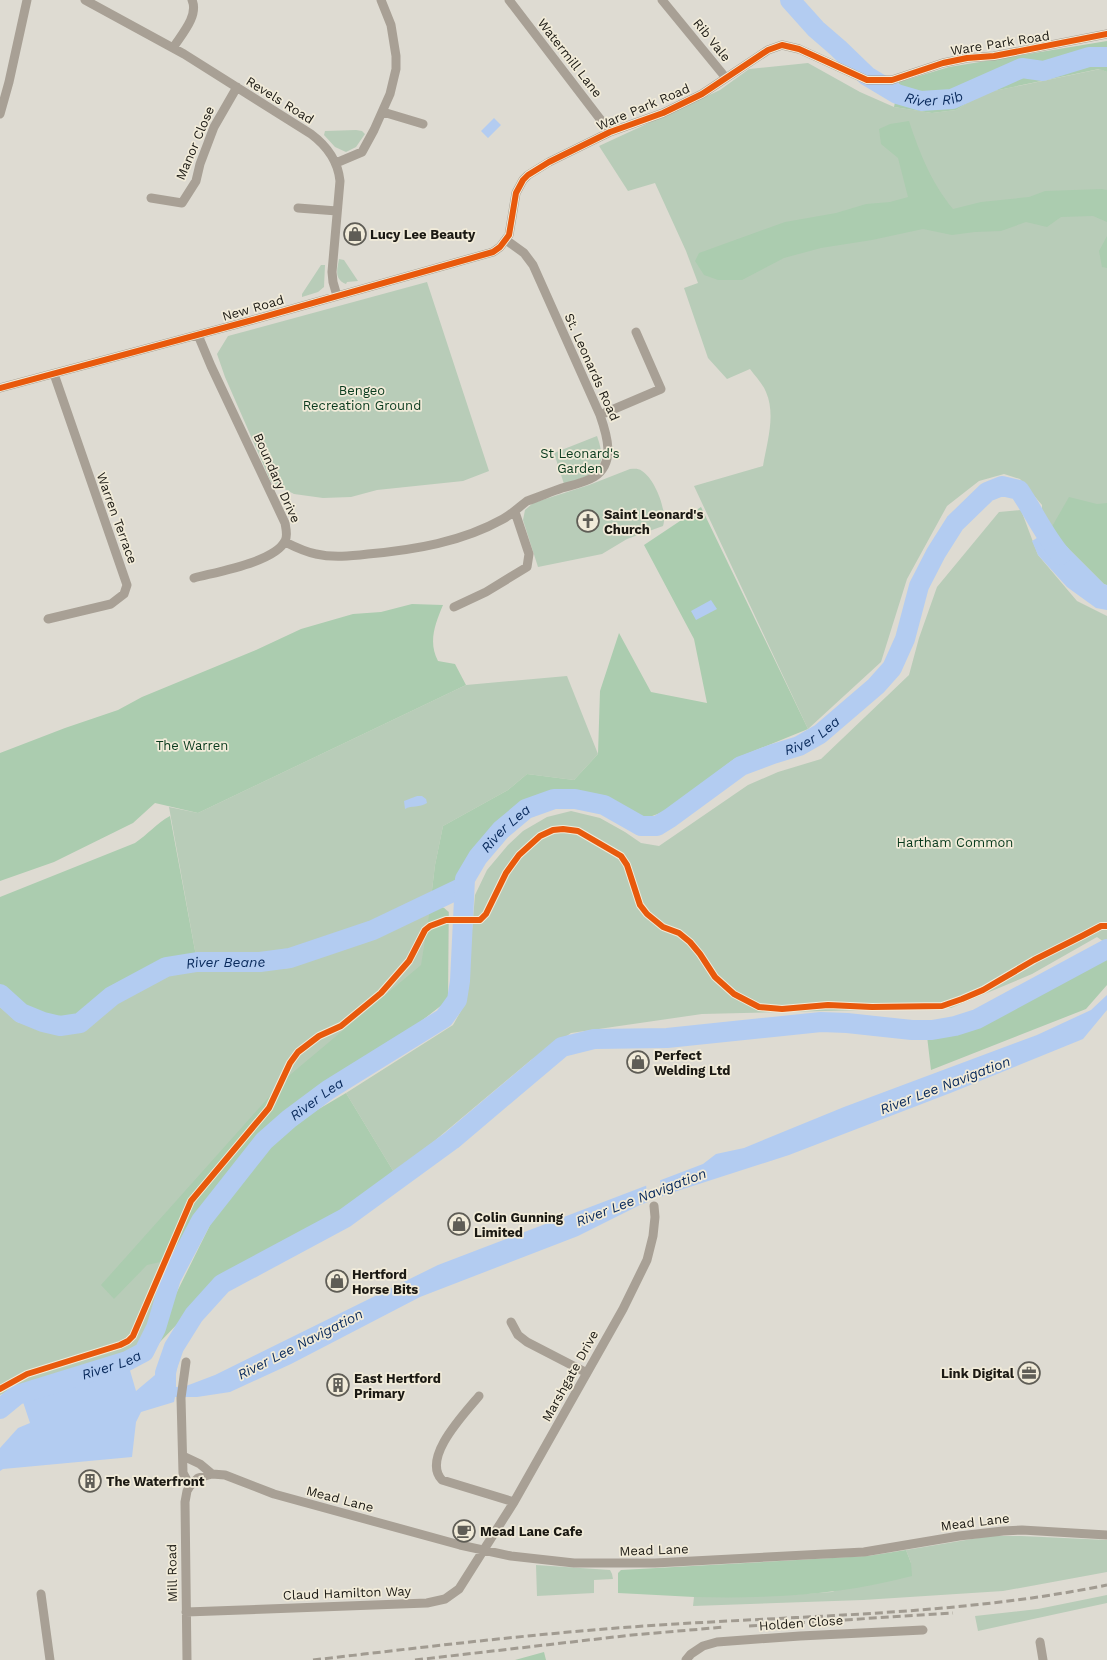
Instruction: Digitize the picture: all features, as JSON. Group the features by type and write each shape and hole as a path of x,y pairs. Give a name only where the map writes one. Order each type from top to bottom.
{"street":[{"path":"0,114 9,82 27,0"},
{"name":"Revels Road","path":"85,0 173,48 237,87 319,140 331,154 336,163 340,181 332,272 337,296"},
{"path":"173,48 192,18 194,7 192,0"},
{"path":"336,163 362,152 383,112 394,83 396,56 391,25 381,0"},
{"name":"Watermill Lane","path":"509,0 610,132"},
{"name":"Rib Vale","path":"662,0 726,78"},
{"name":"Ware Park Road","path":"506,240 511,228 516,193 523,180 549,162 610,132 663,113 702,94 768,50 782,45 799,49 867,80 892,80 943,63 967,58 994,56 1107,34"},
{"name":"Manor Close","path":"151,198 182,203 196,181 200,164 214,127 237,87"},
{"path":"383,112 423,124"},
{"path":"298,208 337,211"},
{"name":"New Road","path":"0,388 486,256 500,247 506,240"},
{"name":"St. Leonards Road","path":"285,542 309,552 327,556 348,556 425,547 492,525 515,512 527,501 594,477 601,470 607,459 608,446 606,431 600,415 533,266 524,253 506,240"},
{"path":"600,415 660,389 636,332"},
{"name":"Boundary Drive","path":"194,578 256,561 279,550 285,542 287,530 214,373 198,335"},
{"name":"Warren Terrace","path":"48,619 111,604 124,594 127,585 54,374"},
{"path":"454,607 486,592 527,567 529,554 515,512"},
{"name":"Marshgate Drive","path":"484,1550 514,1502 623,1309 647,1260 653,1236 655,1217 654,1206"},
{"path":"511,1322 518,1335 527,1342 586,1374"},
{"path":"186,1362 181,1398 183,1456 182,1473 190,1486 198,1478 212,1474"},
{"path":"479,1396 445,1438 441,1446 436,1472 442,1480 514,1502"},
{"path":"183,1456 200,1464 212,1474"},
{"name":"Mead Lane","path":"212,1474 225,1475 274,1494 418,1534 511,1556 574,1563 655,1564 864,1552 959,1536 1022,1530 1107,1535"},
{"name":"Mill Road","path":"187,1660 185,1502 187,1491 190,1486"},
{"name":"Claud Hamilton Way","path":"186,1612 427,1603 445,1599 459,1589 484,1550"},
{"path":"41,1594 50,1660"},
{"name":"Holden Close","path":"686,1660 703,1646 717,1642 923,1630"},
{"path":"1040,1642 1043,1660"}],"green space":[{"path":"1107,41 1107,72 1099,69 984,93 956,110 932,113 894,107 899,82 949,67"},
{"path":"808,63 860,92 894,107 932,113 956,110 984,93 1100,69 1107,72 1107,585 1104,584 1050,530 1042,517 1042,505 1020,479 1004,474 979,481 947,506 907,579 881,662 808,729 694,486 763,466 770,429 769,401 765,389 750,369 727,379 708,358 684,288 698,283 686,251 655,183 628,191 599,146 720,90 749,69"},
{"path":"909,121 917,145 932,178 953,209 981,202 1029,197 1045,191 1102,189 1107,190 1107,222 1093,216 1061,217 1047,227 1026,222 1001,231 952,235 923,229 872,240 821,248 784,258 742,280 718,280 704,275 695,261 699,253 785,222 836,213 866,204 890,202 908,197 898,158 881,144 879,129 890,124"},
{"path":"325,131 362,131 365,134 356,147 346,152 335,147 324,135"},
{"path":"1107,236 1107,268 1102,267 1099,251"},
{"path":"339,259 344,260 358,281 347,282 346,284 340,280 337,274"},
{"path":"321,265 325,265 324,287 318,292 302,297 302,294"},
{"name":"Bengeo Recreation Ground","path":"427,282 489,471 463,481 377,490 351,497 323,498 294,494 271,482 225,377 217,354 228,336"},
{"name":"St Leonard's Garden","path":"597,436 601,448 601,457 600,464 596,470 591,474 564,484 554,453"},
{"path":"630,469 638,469 642,471 647,475 656,488 664,513 663,526 627,539 602,554 538,567 523,520 525,510 533,503 589,485"},
{"path":"1069,497 1097,504 1107,503 1107,585 1104,584 1050,530"},
{"path":"701,507 808,729 734,759 666,811 641,820 618,807 580,794 531,799 496,823 461,883 431,898 435,865 443,826 508,790 527,774 574,780 598,754 600,691 619,633 651,692 707,703 694,639 644,545"},
{"name":"Hartham Common","path":"1021,510 1038,555 1077,601 1107,616 1107,944 1097,937 1032,974 951,1008 702,1014 571,1033 531,1060 395,1174 346,1093 453,1025 466,1002 475,895 487,870 508,845 523,831 547,817 571,811 600,818 641,843 659,846 748,785 778,772 821,759 909,675 919,638 937,587 999,512"},
{"name":"The Warren","path":"412,604 443,605 435,626 433,647 435,654 438,661 455,664 466,685 198,813 155,803 133,823 54,862 0,881 0,753 65,728 118,710 142,697 256,650 301,629 353,614 381,612"},
{"path":"567,676 598,754 574,780 527,774 508,790 443,826 435,865 431,898 356,931 275,955 196,956 169,807 198,813 466,685"},
{"path":"170,816 196,956 163,965 111,992 84,1016 67,1022 39,1019 24,1010 0,986 0,897 135,843"},
{"path":"437,906 444,908 449,912 448,1000 416,1025 350,1066 272,1122 242,1154 200,1212 143,1338 131,1353 22,1384 0,1395 0,1007 17,1022 36,1028 79,1030 128,994 161,978 195,970 272,967 278,969 290,968"},
{"path":"437,906 444,908 448,912 448,1000 416,1025 350,1066 272,1122 242,1154 200,1212 178,1258 147,1265 114,1299 101,1285 285,1079 421,965 430,909"},
{"path":"1107,954 1107,985 1086,1009 931,1070 927,1036 952,1034 993,1019"},
{"path":"346,1093 395,1174 323,1225 221,1279 156,1346 171,1304 214,1217 270,1144 307,1116"},
{"path":"990,1536 1107,1540 1107,1572 1003,1591 863,1600 693,1606 694,1597 788,1595 832,1592 911,1563 906,1550"},
{"path":"906,1550 911,1563 912,1576 858,1588 831,1592 749,1597 694,1597 618,1593 618,1573 621,1570 868,1556"},
{"path":"536,1565 610,1570 613,1579 594,1580 594,1593 537,1596"},
{"path":"1107,1595 1107,1603 978,1631 975,1616 1038,1609"},
{"path":"544,1652 546,1660 515,1660"}],"water":[{"path":"494,118 501,125 488,138 481,131"},
{"path":"1050,530 1104,584 1107,585 1107,610 1096,608 1067,587 1038,555 1032,541"},
{"path":"711,600 717,609 696,620 691,611"},
{"path":"417,796 422,796 426,799 427,803 405,809 404,801"},
{"name":"River Lee Navigation","path":"1107,995 1107,1010 1083,1039 953,1092 789,1155 671,1193 640,1205 578,1236 420,1297 291,1364 230,1392 197,1397 175,1397 174,1402 141,1412 136,1422 132,1457 3,1469 0,1471 0,1448 18,1428 30,1423 22,1399 129,1367 136,1391 155,1375 167,1346 181,1349 176,1374 176,1387 186,1386 215,1375 438,1265 703,1164 716,1154 744,1148 844,1107 1037,1035 1091,1010"}],"pier":[{"path":"660,1179 662,1199 648,1204 646,1184"}],"waterway":[{"name":"River Rib","path":"790,0 816,29 867,76 897,94 921,101 952,99 1022,68 1043,71 1089,57 1107,57"},
{"name":"River Lea","path":"0,1409 17,1395 127,1361 144,1352 156,1328 171,1278 201,1221 264,1141 289,1119 328,1090 444,1018 457,1000 460,981 465,879 478,857 501,830 526,809 554,799 575,799 604,805 641,826 657,826 741,766 799,746 820,734 876,686 892,668 905,639 919,586 936,553 955,523 987,492 1002,486 1019,490 1049,540 1061,555"},
{"name":"River Beane","path":"0,994 21,1013 43,1022 60,1026 80,1023 112,996 166,967 197,962 260,962 290,958 373,930 463,887"},
{"path":"165,1373 174,1347 194,1315 222,1284 345,1218 452,1140 562,1047 594,1039 667,1038 821,1022 847,1023 912,1030 932,1030 955,1026 977,1019 1107,949"}],"railway":[{"path":"313,1660 494,1639 631,1627 946,1608 1054,1595 1107,1585"},
{"path":"749,1626 953,1613"},
{"path":"415,1660 632,1635 725,1627"}],"cycle path":[{"path":"0,388 249,321 493,252 500,247 509,235 516,193 523,180 528,175 549,162 610,132 663,113 702,94 768,50 782,45 799,49 867,80 892,80 943,63 967,58 994,56 1107,34"},
{"path":"0,1389 27,1374 120,1345 128,1341 133,1336 191,1201 269,1108 290,1063 298,1052 319,1036 341,1026 381,993 409,961 425,930 430,926 446,920 480,920 486,914 506,873 519,855 540,836 553,830 563,829 578,831 621,856 627,865 640,905 647,914 663,927 679,933 690,942 715,977 734,994 759,1007 782,1009 828,1005 872,1007 942,1006 983,990 1034,960 1101,926 1107,926"}],"place":[{"name":"Lucy Lee Beauty","path":"355,234"},
{"name":"Saint Leonard's Church","path":"588,521"},
{"name":"Perfect Welding Ltd","path":"638,1062"},
{"name":"Colin Gunning Limited","path":"459,1224"},
{"name":"Hertford Horse Bits","path":"337,1281"},
{"name":"Link Digital","path":"1029,1373"},
{"name":"East Hertford Primary","path":"338,1385"},
{"name":"The Waterfront","path":"90,1481"},
{"name":"Mead Lane Cafe","path":"464,1531"}]}
